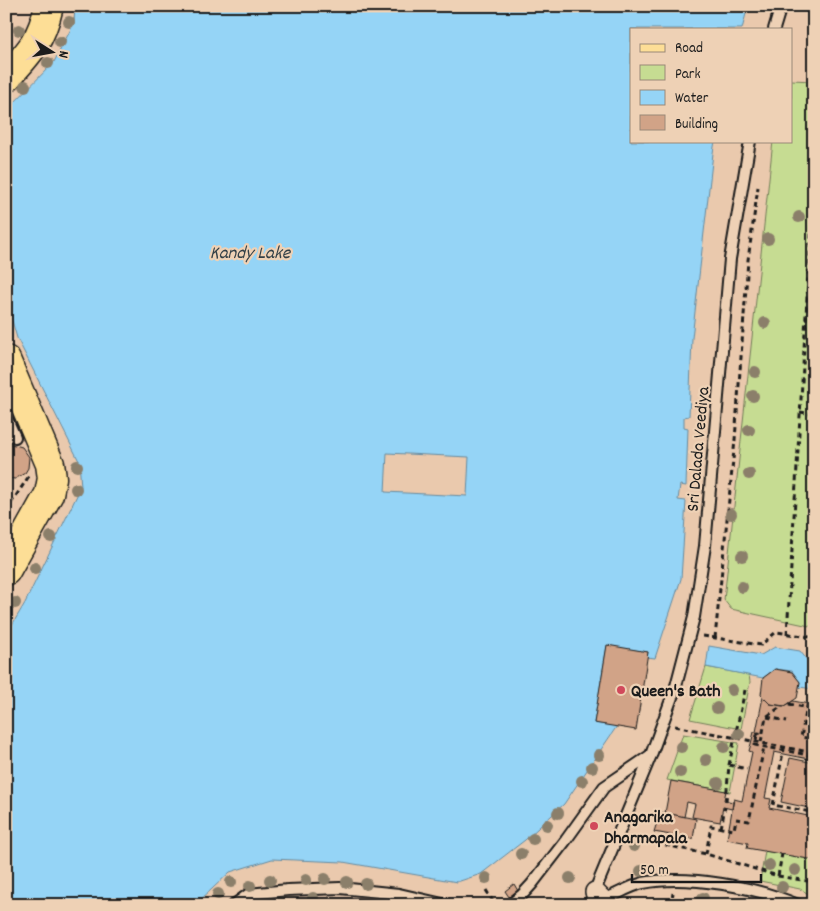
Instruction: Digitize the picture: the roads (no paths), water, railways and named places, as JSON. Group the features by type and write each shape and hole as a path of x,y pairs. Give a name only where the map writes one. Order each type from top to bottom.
{"main road":[{"path":"6,78 27,56 38,40 49,6"},
{"path":"6,360 50,464 52,478 50,494 6,571"}],"lane":[{"path":"774,28 781,6"},
{"name":"Sri Dalada Veediya","path":"598,900 618,834 652,755 676,686 690,634 700,583 704,546 730,259 750,142"},
{"path":"6,416 15,437"},
{"path":"510,905 532,884 604,787 652,755"},
{"path":"598,900 641,884 675,880 697,880 775,895 798,905"},
{"path":"234,905 249,894 340,888 399,894 447,905"}],"water":[{"name":"Kandy Lake","path":"75,6 748,6 742,28 630,28 630,142 715,142 692,338 689,416 684,417 684,427 688,428 686,486 680,485 678,500 686,501 681,579 655,658 647,657 648,652 607,646 594,723 617,726 564,804 525,840 481,874 457,882 343,862 272,859 230,872 195,905 6,905 6,635 25,603 81,487 79,461 17,338 6,300 6,111 54,62 74,23","holes":["387,453 469,457 467,496 385,492"]},
{"path":"709,646 761,655 775,647 800,651 808,661 814,663 814,689 799,687 800,682 792,671 775,669 763,678 706,667"}],"place":[{"name":"Queen's Bath","path":"621,690"},
{"name":"Anagarika Dharmapala","path":"594,826"}]}
